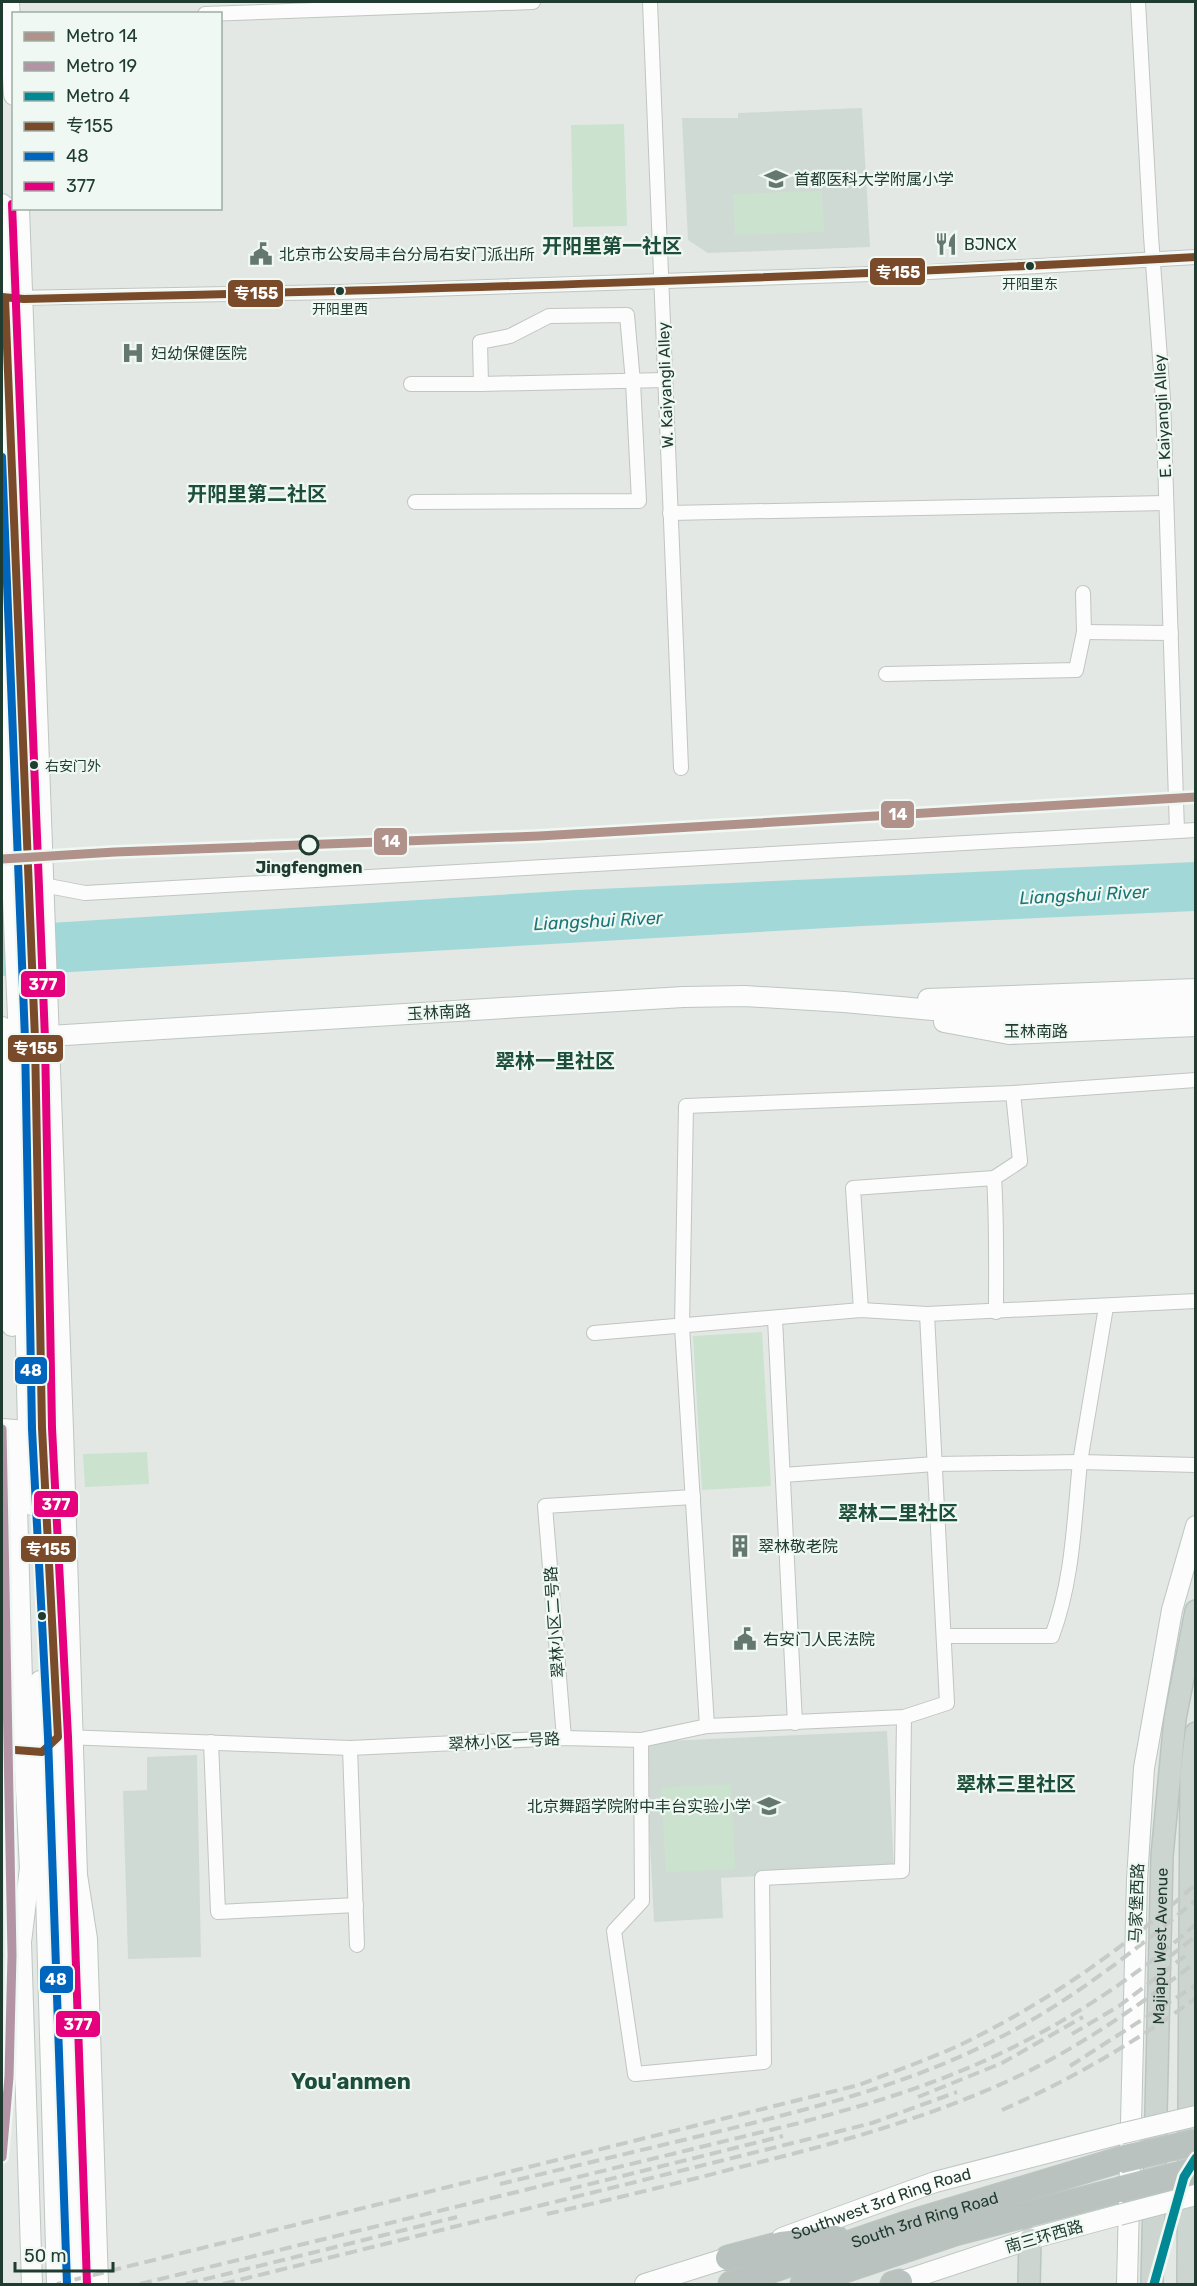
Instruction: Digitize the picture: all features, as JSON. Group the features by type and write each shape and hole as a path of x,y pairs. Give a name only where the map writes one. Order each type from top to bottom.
{"highway":[{"name":"South 3rd Ring Road","path":"732,2284 903,2225 1119,2160 1196,2142"},
{"name":"South 3rd Ring Road","path":"803,2284 955,2233 1196,2170"},
{"path":"728,2258 781,2244 836,2238 903,2225"}],"main road":[{"path":"9,16 12,63"},
{"path":"2,204 10,298 32,895 32,1010 18,1038 22,1427 19,1551 23,1730"},
{"path":"10,298 19,210"},
{"path":"2,638 32,895"},
{"name":"玉林南路","path":"844,1002 1196,988"},
{"name":"玉林南路","path":"18,1038 683,997 745,996 999,1016 1196,1007"},
{"name":"玉林南路","path":"844,1002 1009,1034 1196,1026"},
{"path":"18,1038 22,1427 48,1743 77,1875 87,1939 98,2284"},
{"path":"18,1038 63,1430 48,1743 57,2284"},
{"path":"22,1427 32,1501 48,1743 77,2284"},
{"path":"19,1551 32,1501"},
{"name":"马家堡西路","path":"1127,2284 1141,1799 1168,1630 1196,1526"},
{"name":"Majiapu West Avenue","path":"1152,2284 1162,1856 1175,1719 1196,1611"},
{"path":"2,1729 23,1730 48,1743"},
{"name":"Majiapu West Avenue","path":"1188,2284 1191,1773 1196,1734"},
{"path":"2,1749 48,1743"},
{"path":"32,2284 21,1942 48,1743"},
{"name":"Southwest 3rd Ring Road","path":"645,2284 728,2258 935,2182 1196,2116"},
{"name":"南三环西路","path":"896,2284 1030,2239 1196,2195"},
{"path":"1029,2284 1030,2239"}],"street":[{"path":"222,13 533,2"},
{"name":"W. Kaiyangli Alley","path":"650,2 681,768"},
{"name":"E. Kaiyangli Alley","path":"1138,2 1162,399 1177,831"},
{"path":"10,298 340,292 930,272 1196,257"},
{"path":"415,502 639,501 627,315 549,316 510,336 480,342 481,384"},
{"path":"411,384 665,380"},
{"path":"670,513 1166,503"},
{"path":"886,674 1076,670 1084,632 1083,593"},
{"path":"1084,632 1171,633"},
{"path":"32,895 1196,830"},
{"path":"707,1726 682,1326 686,1106 1013,1093 1196,1080"},
{"path":"861,1310 853,1188 994,1178 1020,1161 1013,1093"},
{"path":"994,1178 996,1311"},
{"path":"594,1334 861,1310 927,1314 1196,1301"},
{"path":"927,1314 944,1636 1052,1636 1069,1574 1080,1462 1106,1307"},
{"path":"775,1319 795,1723"},
{"path":"22,1427 63,1430"},
{"path":"783,1475 935,1464 1080,1462 1196,1465"},
{"name":"翠林小区二号路","path":"564,1738 545,1506 693,1497"},
{"name":"翠林小区一号路","path":"48,1743 211,1742 350,1748 564,1738 641,1740 707,1726 904,1717 947,1703 944,1636"},
{"path":"641,1740 642,1901 614,1931 635,2074 764,2062 762,1878 902,1871 904,1717"},
{"path":"211,1742 218,1912 356,1905"},
{"path":"350,1748 357,1945"}],"shaded area":[{"name":"首都医科大学附属小学","path":"862,108 870,247 708,253 688,240 682,118 738,118 738,113"},
{"name":"北京舞蹈学院附中丰台实验小学","path":"887,1731 894,1869 721,1878 723,1918 654,1922 645,1742"},
{"path":"197,1755 201,1957 128,1959 123,1791 147,1790 147,1757"}],"green space":[{"path":"624,124 627,226 573,227 571,125"},
{"path":"822,191 824,232 735,235 733,194"},
{"path":"762,1332 771,1486 702,1490 693,1336"},
{"path":"147,1452 149,1484 85,1487 83,1454"},
{"path":"731,1784 735,1869 666,1872 661,1788"}],"water":[{"name":"Liangshui River","path":"1195,862 1195,911 863,926 2,976 2,926 576,890"}],"railway":[{"path":"57,2284 859,2085 960,2045 1033,2005 1117,1949 1196,1884"},
{"path":"500,2184 793,2113 860,2094 926,2071 991,2042 1046,2012 1098,1977 1196,1900"},
{"path":"140,2284 799,2123 914,2089 1001,2053 1070,2016 1136,1973 1196,1924"},
{"path":"1169,1957 1196,1936"},
{"path":"1072,2034 1119,2006 1185,1956"},
{"path":"547,2214 838,2142 975,2095 1033,2069 1082,2042 1196,1962"},
{"path":"1070,2066 1196,1985"},
{"path":"1002,2110 1102,2059 1150,2030 1196,1998"},
{"path":"918,2097 1002,2063 1083,2017"},
{"path":"223,2284 872,2123 957,2092"},
{"path":"570,2189 783,2136"},
{"path":"186,2284 457,2217"}],"metro line":[{"name":"14","path":"2,859 115,852 539,836 1196,797"},
{"name":"19","path":"2,1429 12,1955 9,2077 2,2157"},
{"name":"4","path":"1154,2284 1184,2177 1196,2158"}],"transit line":[{"name":"377","path":"12,210 45,1039 52,1428 68,1737 87,2284"},
{"name":"专155","path":"2,297 24,299 610,283 903,272 1196,257"},
{"name":"专155","path":"2,1749 42,1752 58,1737 42,1428 35,1039 5,298"},
{"name":"48","path":"2,457 25,1039 32,1429 48,1737 67,2284"}],"place":[{"name":"首都医科大学附属小学","path":"776,179"},
{"name":"BJNCX","path":"946,244"},
{"name":"北京市公安局丰台分局右安门派出所","path":"261,254"},
{"name":"开阳里东","path":"1030,266"},
{"name":"开阳里西","path":"340,291"},
{"name":"妇幼保健医院","path":"133,353"},
{"name":"右安门外","path":"34,765"},
{"name":"Jingfengmen","path":"309,845"},
{"name":"翠林敬老院","path":"740,1546"},
{"name":"右安门人民法院","path":"745,1639"},
{"name":"北京舞蹈学院附中丰台实验小学","path":"769,1806"}],"district":[{"name":"开阳里第一社区","path":"612,246"},
{"name":"开阳里第二社区","path":"257,494"},
{"name":"翠林一里社区","path":"555,1061"},
{"name":"翠林二里社区","path":"898,1513"},
{"name":"翠林三里社区","path":"1016,1784"},
{"name":"You'anmen","path":"351,2081"}]}
